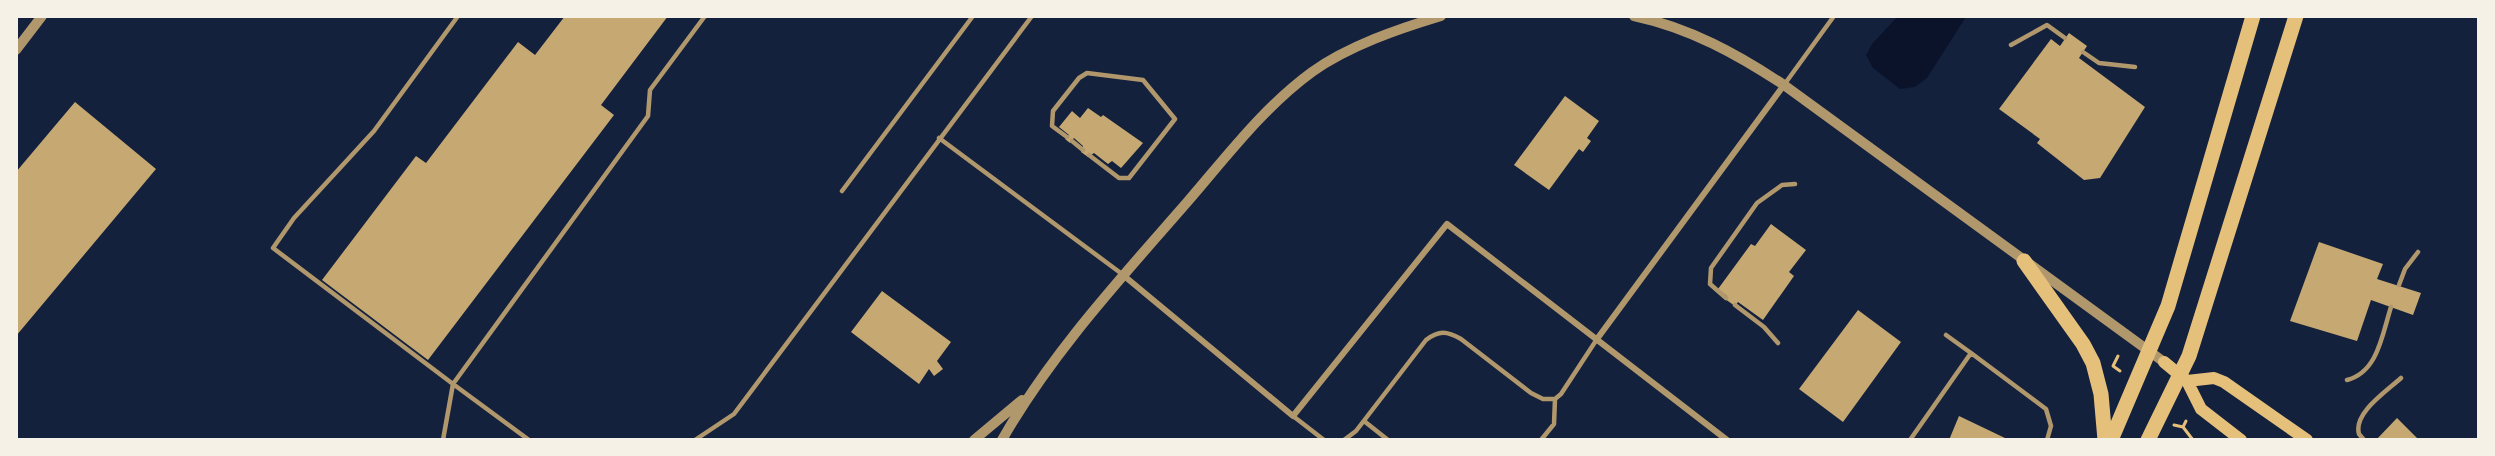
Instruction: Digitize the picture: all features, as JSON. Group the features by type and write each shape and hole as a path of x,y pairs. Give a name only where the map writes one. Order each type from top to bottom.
{"main road":[{"path":"2111,440 2168,306 2253,16"},
{"path":"2148,440 2183,378 2296,16"},
{"path":"2024,261 2083,344 2093,363 2101,394 2105,440"},
{"path":"2164,362 2183,378 2197,405 2241,440"},
{"path":"2183,378 2214,378 2224,382 2307,440"}],"street":[{"path":"18,44 42,16"},
{"path":"1002,440 1027,396 1123,275 1262,116 1313,72 1389,31 1441,16"},
{"path":"1634,16 1654,21 1734,52 1784,85 2164,362"},
{"path":"1597,339 1784,85"},
{"path":"1123,275 1293,417 1447,224 1727,440"},
{"path":"974,440 1027,396"}],"lane":[{"path":"458,16 374,131 294,218 273,248 528,440"},
{"path":"443,440 453,384 648,116 650,90 705,16"},
{"path":"842,191 973,16"},
{"path":"695,440 734,414 1032,16"},
{"path":"1784,85 1834,16"},
{"path":"2011,45 2047,25 2065,38"},
{"path":"2083,52 2099,63 2135,67"},
{"path":"1066,138 1052,126 1053,111 1078,78 1087,73 1143,80 1175,118 1129,178 1119,178 1089,155"},
{"path":"939,138 1123,275"},
{"path":"1072,141 1083,150"},
{"path":"1726,298 1710,284 1711,268 1756,203 1782,185 1795,184"},
{"path":"2399,285 2405,269 2418,252"},
{"path":"1735,305 1764,327 1778,343"},
{"path":"2347,380 2360,377 2371,367 2391,307"},
{"path":"1344,440 1356,431 1426,340 1440,332 1449,332 1461,339 1531,393 1543,399 1555,399"},
{"path":"1946,335 2046,409 2051,426 2047,440"},
{"path":"1541,440 1554,424 1555,399 1597,339"},
{"path":"1910,440 1971,353"},
{"path":"2364,440 2359,434 2358,423 2365,413 2401,378"},
{"path":"1293,417 1323,440"},
{"path":"1364,421 1388,440"}],"path":[{"path":"2118,356 2113,366 2120,371"},
{"path":"2183,427 2186,421"},
{"path":"2174,425 2183,427 2193,440"}],"water":[{"path":"1897,17 1966,17 1927,78 1915,87 1900,89 1873,68 1866,55 1872,44"}],"building":[{"path":"565,16 668,16 601,105 614,115 428,360 322,280 416,156 426,163 518,42 535,55"},
{"path":"2069,33 2087,46 2079,58 2145,107 2100,178 2084,180 2037,143 2040,139 1999,109 2051,39 2060,46"},
{"path":"1565,96 1599,121 1587,138 1591,141 1583,152 1579,149 1549,190 1514,165"},
{"path":"75,102 156,169 16,336 16,172"},
{"path":"1088,108 1101,117 1103,115 1143,143 1121,168 1112,161 1108,164 1094,153 1088,157 1081,152 1083,146 1074,138 1070,143 1065,139 1069,135 1059,127 1072,111 1080,118"},
{"path":"1771,224 1806,250 1789,272 1794,276 1763,320 1738,302 1735,306 1725,299 1727,296 1718,289 1751,244 1755,246"},
{"path":"2319,242 2383,264 2377,279 2421,293 2413,315 2371,300 2357,341 2290,321"},
{"path":"882,291 951,342 937,361 943,369 934,376 929,369 919,384 851,332"},
{"path":"1858,310 1901,342 1843,422 1799,389"},
{"path":"1959,416 2005,438 2004,440 1949,440"},
{"path":"2397,418 2419,440 2376,440"}]}
